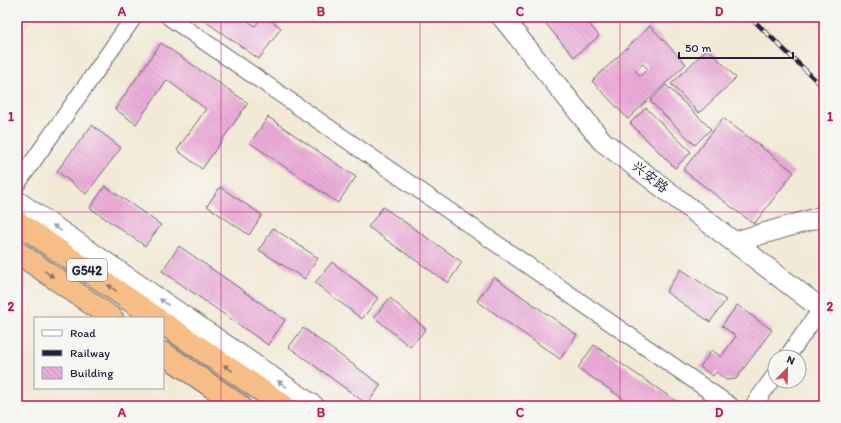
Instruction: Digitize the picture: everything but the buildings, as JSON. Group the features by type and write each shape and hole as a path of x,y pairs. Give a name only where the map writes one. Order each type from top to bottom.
{"highway":[{"name":"G542","path":"17,222 155,317"},
{"name":"G542","path":"17,252 111,317"},
{"path":"164,324 284,406"},
{"path":"164,354 240,406"}],"street":[{"path":"17,184 134,17"},
{"path":"169,17 732,406"},
{"name":"兴安路","path":"502,17 602,141 822,310"},
{"path":"17,201 314,406"},
{"path":"734,242 824,216"},
{"path":"793,349 822,310"},
{"path":"753,406 767,386"}],"railway":[{"path":"750,17 824,88"}]}
